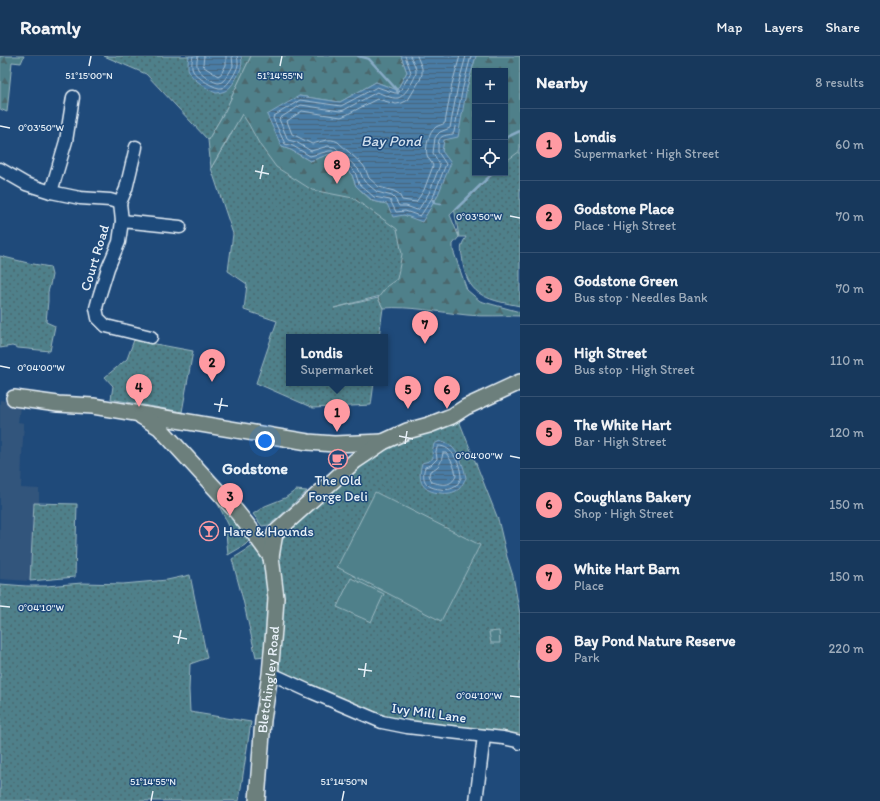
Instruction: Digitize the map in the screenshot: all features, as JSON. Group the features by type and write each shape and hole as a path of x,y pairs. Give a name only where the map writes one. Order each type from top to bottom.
{"main road":[{"path":"271,557 275,533 355,461 383,442 407,431 429,425 452,416 466,407 520,382"},
{"path":"14,398 58,404 94,406 308,442 334,444 383,442"},
{"path":"138,414 159,427 249,527 271,557"},
{"path":"163,432 175,419"},
{"path":"347,443 355,461"},
{"path":"249,527 275,533"},
{"name":"Bletchingley Road","path":"257,801 263,720 270,674 276,598 271,557"}],"street":[{"path":"51,192 66,141 74,97"},
{"path":"0,168 26,184 51,192 80,198 110,200 120,203 126,189 136,147"},
{"name":"Court Road","path":"120,203 122,221 119,242 98,297 96,308 98,318 106,326 151,337"},
{"path":"122,221 180,227"},
{"name":"Ivy Mill Lane","path":"270,674 382,722 407,727 503,738 520,743"},
{"path":"476,801 484,736"}],"shaded area":[{"path":"0,400 14,403 20,407 18,422 24,423 21,488 39,489 39,503 34,503 30,581 0,579"}],"green space":[{"path":"0,56 24,56 21,63 12,62 7,112 0,109"},
{"path":"104,56 251,56 225,111 208,140 146,74"},
{"path":"251,56 401,56 407,72 397,90 376,82 340,102 299,96 282,147 291,150 310,161 330,154 352,175 356,186 372,201 387,204 404,215 422,221 437,197 444,140 467,87 472,70 472,176 491,176 450,215 459,237 453,244 453,250 467,290 480,301 520,312 520,316 473,316 414,309 383,308 378,298 387,286 397,279 402,254 397,229 353,198 312,190 276,167 260,145 242,114 211,168 208,140 225,111"},
{"path":"269,56 497,56 479,68 472,68 472,176 508,176 508,73 520,56 520,306 500,302 483,296 470,284 466,275 461,252 462,244 466,237 459,237 453,201 446,221 384,295 334,308 378,298 383,308 379,334 286,334 286,386 374,386 371,405 313,408 256,383 277,321 244,310 247,284 228,271 233,234 211,168 229,138"},
{"path":"476,56 520,56 520,151 508,160 508,68 473,68"},
{"path":"0,256 50,267 52,275 48,292 46,322 55,326 50,351 18,348 12,346 0,348"},
{"path":"134,340 193,351 182,412 111,399 113,386 105,377 127,359"},
{"path":"458,418 498,519 513,576 520,614 520,741 392,721 287,677 279,669 277,540 370,453"},
{"path":"296,490 307,491 269,525 262,526 253,514 265,506 285,498"},
{"path":"375,492 480,545 441,621 337,567"},
{"path":"215,498 249,534 231,530"},
{"path":"34,503 77,504 75,577 30,581"},
{"path":"226,533 252,538 245,545 228,555"},
{"path":"256,544 264,560 271,590 266,656 256,657 232,559"},
{"path":"190,575 207,658 190,664 190,712 251,722 239,801 0,801 0,584 46,586 82,583 123,584 167,580"},
{"path":"351,578 384,594 371,622 337,607"},
{"path":"499,631 500,643 491,643 489,632"}],"water":[{"path":"189,56 241,56 242,62 240,72 227,90 216,93 202,85 190,74 188,68"},
{"name":"Bay Pond","path":"401,56 476,56 467,87 458,137 444,140 442,151 451,163 437,197 422,222 404,215 393,217 387,204 373,201 356,186 352,175 330,154 310,161 291,150 282,147 267,115 299,96 340,102 376,82 397,90 407,72"},
{"path":"440,441 448,444 455,450 463,465 466,478 459,489 450,493 435,492 425,488 422,484 420,475 422,463 433,458 432,452 434,444"}],"waterway":[{"path":"358,56 369,59 398,93"},
{"path":"508,137 520,131"},
{"path":"456,209 490,176"},
{"path":"433,200 434,203 441,204"}],"place":[{"name":"Bay Pond Nature Reserve","path":"337,184"},
{"name":"White Hart Barn","path":"425,344"},
{"name":"Godstone Place","path":"212,382"},
{"name":"High Street","path":"139,407"},
{"name":"The White Hart","path":"408,409"},
{"name":"Coughlans Bakery","path":"447,409"},
{"name":"Londis","path":"337,432"},
{"name":"The Old Forge Deli","path":"338,459"},
{"name":"Godstone Green","path":"230,516"},
{"name":"Hare & Hounds","path":"209,531"}],"district":[{"name":"Godstone","path":"255,468"}]}
